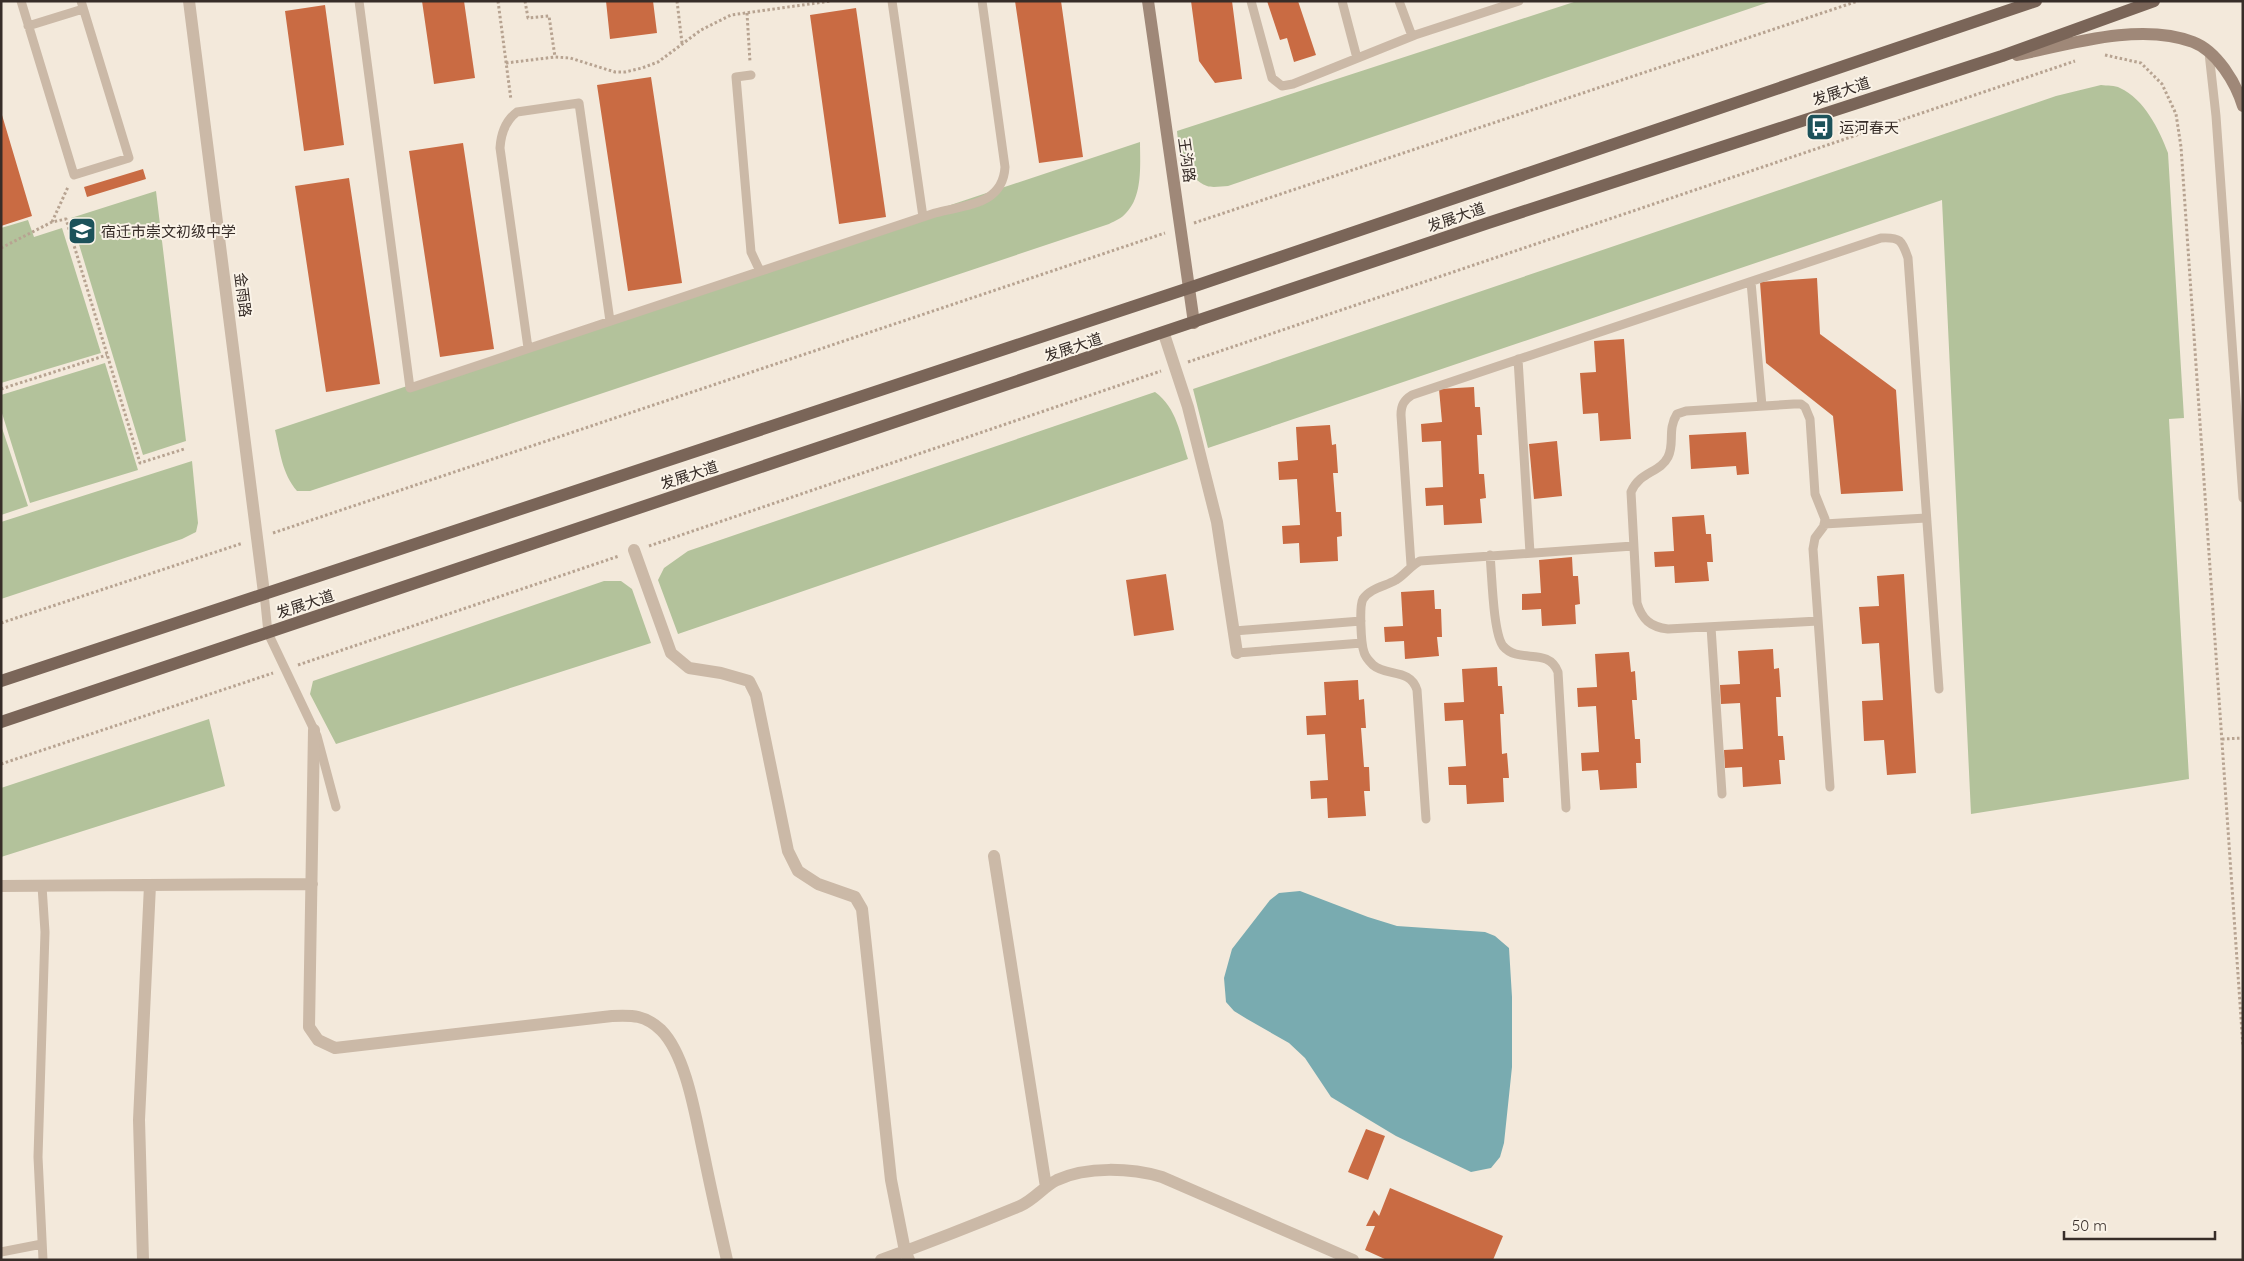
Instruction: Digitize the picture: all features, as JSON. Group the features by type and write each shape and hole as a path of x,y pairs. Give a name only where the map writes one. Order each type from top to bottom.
{"main road":[{"name":"王沟路","path":"1148,1 1194,323"},
{"path":"1968,24 2019,1"},
{"name":"发展大道","path":"1,681 1189,288 2036,1"},
{"name":"发展大道","path":"1,722 1488,224 1980,63 2154,1"},
{"path":"1980,63 2101,37 2153,34 2194,42 2218,60 2237,86 2243,106"}],"street":[{"name":"金雨路","path":"189,1 264,593"},
{"path":"1164,334 1188,407 1217,522 1237,653"},
{"path":"634,550 671,653 689,668 721,673 749,682 756,695 788,851 798,871 818,884 855,897 862,909 891,1180 907,1256"},
{"path":"314,730 310,1027 318,1040 335,1048 634,1015 647,1020 661,1030 674,1046 690,1093 727,1260"},
{"path":"994,856 1046,1187"},
{"path":"1,886 312,884"},
{"path":"143,1260 139,1120 150,885"},
{"path":"881,1260 907,1256 1024,1204 1046,1187 1059,1180 1080,1174 1116,1169 1142,1171 1162,1177 1353,1260"}],"lane":[{"path":"21,1 28,26 74,175 129,158 82,5 28,26"},
{"path":"359,1 410,388 923,217 980,202 992,196 998,190 1005,176 1005,167 982,1"},
{"path":"892,1 923,217"},
{"path":"1251,1 1272,78 1282,86 1294,84 1412,36 1519,1"},
{"path":"1342,1 1357,58"},
{"path":"1399,1 1412,36"},
{"path":"2209,53 2217,126 2243,498"},
{"path":"751,75 736,77 751,252 760,271"},
{"path":"528,348 500,148 504,127 517,112 579,103 610,321"},
{"path":"1411,565 1401,407 1405,399 1518,359 1881,238 1894,238 1903,244 1908,258 1939,689"},
{"path":"1751,282 1762,406"},
{"path":"1518,359 1530,553"},
{"path":"1818,621 1656,628 1640,613 1636,603 1631,492 1634,484 1645,474 1663,464 1668,456 1670,430 1677,414 1686,411 1801,404 1805,407 1810,419 1815,494 1825,519 1815,538 1813,549 1830,787"},
{"path":"1824,524 1926,518"},
{"path":"1426,819 1414,683 1399,673 1383,671 1367,659 1362,643 1361,621 1362,601 1367,594 1398,579 1411,565 1429,559 1633,546"},
{"path":"1490,555 1500,640 1510,652 1518,656 1545,657 1550,660 1558,672 1566,808"},
{"path":"264,593 268,633 314,730 336,807"},
{"path":"1234,631 1361,621"},
{"path":"1711,627 1722,794"},
{"path":"1237,653 1362,643"},
{"path":"42,886 45,932 38,1157 43,1260"},
{"path":"1,1252 42,1244"}],"path":[{"path":"498,1 513,115"},
{"path":"525,1 528,18 549,16 555,57"},
{"path":"677,1 682,43"},
{"path":"506,63 555,57 570,58 615,72 626,72 658,62 668,56 682,43 718,20 731,15 831,1"},
{"path":"1,623 1858,1"},
{"path":"746,13 751,75"},
{"path":"52,222 74,175"},
{"path":"1,248 52,222 66,219 140,463 184,449"},
{"path":"1,389 107,355"},
{"path":"2222,739 2243,738"}],"green space":[{"path":"1577,1 1772,1 1228,186 1209,187 1200,183 1185,163 1179,146 1177,131"},
{"path":"2101,85 2118,87 2136,99 2150,116 2168,153 2184,418 2169,419 2189,779 1971,814 1942,200 1208,448 1193,389 2056,96"},
{"path":"1140,142 1140,170 1135,198 1124,215 1109,224 310,491 297,491 285,470 275,430"},
{"path":"156,191 186,441 143,455 71,218"},
{"path":"28,220 34,237 62,228 101,353 1,383 1,228"},
{"path":"105,363 138,470 30,503 1,410 1,395"},
{"path":"1155,392 1168,406 1177,422 1188,459 678,634 658,580 664,568 688,551"},
{"path":"1,425 28,506 1,515"},
{"path":"192,461 198,523 196,532 182,539 1,599 1,522"},
{"path":"604,581 621,581 632,589 651,643 336,744 310,694 313,681"},
{"path":"209,719 225,786 1,857 1,788"}],"water":[{"path":"1300,891 1397,926 1485,932 1495,936 1509,948 1512,997 1512,1067 1504,1143 1500,1157 1491,1168 1471,1172 1396,1136 1331,1097 1305,1058 1289,1043 1234,1011 1226,1002 1224,978 1232,949 1270,900 1279,893"}],"building":[{"path":"422,1 464,1 475,78 434,84"},
{"path":"606,1 653,1 657,33 610,39"},
{"path":"1015,1 1061,1 1083,157 1039,163"},
{"path":"1191,1 1232,1 1242,79 1215,83 1199,61"},
{"path":"1267,1 1298,1 1316,55 1294,62 1287,38 1280,40"},
{"path":"325,5 344,145 304,151 285,11"},
{"path":"856,8 886,217 839,224 810,15"},
{"path":"651,77 682,283 628,291 597,85"},
{"path":"1,116 32,216 1,226"},
{"path":"463,143 494,349 440,357 409,151"},
{"path":"143,169 146,179 87,197 84,187"},
{"path":"349,178 380,384 326,392 295,186"},
{"path":"1817,278 1820,334 1896,390 1903,491 1841,494 1833,416 1766,363 1760,282"},
{"path":"1624,339 1631,439 1600,441 1598,413 1583,414 1580,373 1596,372 1594,341"},
{"path":"1474,387 1475,407 1480,407 1482,435 1477,435 1479,474 1484,474 1486,498 1480,499 1482,523 1444,525 1443,505 1426,506 1425,488 1443,487 1441,441 1422,442 1421,424 1442,422 1439,389"},
{"path":"1330,425 1332,445 1336,444 1338,473 1333,473 1336,512 1341,512 1342,536 1337,537 1338,561 1300,563 1299,543 1283,544 1282,526 1300,525 1297,479 1279,480 1278,462 1298,460 1296,427"},
{"path":"1746,432 1749,474 1737,475 1736,466 1691,469 1689,435"},
{"path":"1557,441 1562,496 1534,499 1529,444"},
{"path":"1704,515 1706,534 1711,534 1713,562 1707,562 1709,581 1675,583 1674,566 1655,567 1654,552 1674,551 1672,517"},
{"path":"1572,557 1573,576 1578,576 1580,604 1575,605 1576,624 1542,626 1541,609 1522,610 1522,594 1541,593 1539,560"},
{"path":"1166,574 1174,630 1134,636 1126,580"},
{"path":"1904,574 1916,773 1887,775 1884,740 1864,741 1862,701 1883,700 1879,643 1862,644 1859,607 1879,606 1877,576"},
{"path":"1434,590 1435,609 1441,609 1442,637 1437,637 1439,656 1405,659 1404,641 1385,642 1384,627 1403,626 1401,592"},
{"path":"1773,649 1774,669 1779,668 1781,697 1776,697 1778,736 1783,736 1785,760 1779,760 1781,784 1743,787 1742,767 1725,768 1724,750 1743,749 1740,703 1721,704 1720,685 1740,684 1738,651"},
{"path":"1629,652 1631,672 1635,671 1637,700 1632,700 1635,739 1640,739 1641,763 1636,763 1637,788 1600,790 1598,770 1582,771 1581,753 1599,752 1596,706 1578,707 1577,688 1597,687 1595,654"},
{"path":"1497,667 1498,686 1502,686 1504,714 1500,714 1502,754 1507,753 1509,778 1503,778 1504,802 1467,804 1466,785 1449,785 1448,767 1466,766 1463,720 1445,721 1444,703 1464,702 1462,669"},
{"path":"1358,680 1359,700 1364,699 1366,728 1361,728 1364,767 1369,767 1370,791 1364,791 1366,816 1328,818 1327,798 1311,799 1310,781 1328,780 1325,734 1307,735 1306,716 1326,715 1324,682"},
{"path":"1366,1129 1385,1136 1368,1180 1348,1172"},
{"path":"1390,1188 1503,1236 1493,1260 1387,1260 1365,1250 1375,1226 1366,1226 1374,1210 1379,1216"}],"place":[{"name":"运河春天","path":"1820,127"},
{"name":"宿迁市崇文初级中学","path":"82,231"}]}
